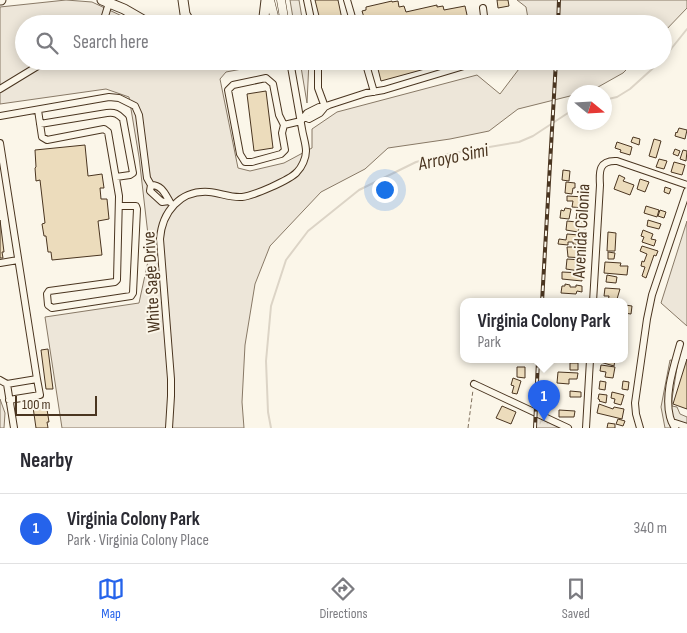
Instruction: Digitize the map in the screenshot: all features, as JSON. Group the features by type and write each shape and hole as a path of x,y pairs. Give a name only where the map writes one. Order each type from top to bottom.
{"highway":[{"path":"182,0 186,15"},
{"path":"264,15 268,0"},
{"path":"105,1 134,15"}],"main road":[{"path":"268,0 273,15"},
{"path":"281,0 284,15"}],"street":[{"path":"307,0 310,15"},
{"path":"347,0 351,15"},
{"path":"105,1 105,15"},
{"path":"483,8 484,15"},
{"path":"0,89 31,70"},
{"path":"0,116 109,97 119,98 135,106 140,115 147,178 151,185 150,191 156,197 162,202 171,203 199,192 238,198 248,196 291,178 299,170 306,152 303,119 292,70"},
{"path":"318,70 318,88 325,107"},
{"path":"368,70 374,92"},
{"path":"284,125 309,119 325,107 366,93 450,70"},
{"path":"266,78 273,84 279,115 284,125 282,133 285,150 282,154 245,162 240,154 228,90 233,85 266,78"},
{"path":"38,110 42,137 47,140 104,129 108,132 119,196 117,280 115,282 49,291 46,294 48,305 52,308 131,296 133,293 137,209 136,206 119,206"},
{"path":"40,124 114,112 119,115 123,119 133,173 116,177"},
{"path":"0,143 40,395 9,400"},
{"name":"Avenida Colonia","path":"593,298 600,170 605,163 617,161 687,185"},
{"path":"640,428 635,403 647,318 660,268 687,191"},
{"name":"White Sage Drive","path":"169,428 172,389 160,239 162,226 171,203"},
{"path":"0,263 18,260"},
{"path":"680,344 668,398 670,417 674,425 687,426"},
{"path":"586,428 590,363"},
{"path":"0,380 7,384 37,379"},
{"path":"7,384 14,428"},
{"path":"474,384 568,428"}],"path":[{"path":"468,428 474,384"}],"green space":[{"path":"66,0 92,2 120,15 15,15 15,70 237,70 226,72 220,79 238,168 250,171 284,163 312,148 312,129 337,112 477,75 500,94 518,70 626,70 602,85 567,85 567,97 518,109 489,131 388,148 365,169 321,192 270,246 255,284 245,345 242,402 244,428 62,428 45,317 139,303 150,252 139,157 129,97 106,89 0,104 0,7"},
{"path":"290,0 299,0 302,15 292,15"},
{"path":"517,0 687,0 687,8 672,24 672,15 527,15 526,7"},
{"path":"302,70 309,70 307,103"},
{"path":"687,221 687,326 661,303"},
{"path":"0,399 5,413 4,428 0,428"},
{"path":"535,413 568,428 535,428"}],"shaded area":[{"path":"670,360 678,361 672,406 677,407 680,414 687,417 687,428 665,428 661,407"}],"building":[{"path":"315,0 338,0 341,15 319,15"},
{"path":"497,0 508,0 509,6 498,8"},
{"path":"392,1 398,1 399,7 404,6 406,12 437,5 437,7 443,6 444,10 465,6 467,15 363,15 362,11 366,10 366,7"},
{"path":"378,70 421,70 381,81"},
{"path":"266,91 273,148 254,151 247,94"},
{"path":"679,128 687,130 685,139 675,136"},
{"path":"633,137 640,139 639,145 631,142"},
{"path":"654,139 661,141 656,158 649,156"},
{"path":"617,142 632,147 630,155 620,152 621,150 615,148"},
{"path":"85,145 88,176 102,174 104,188 100,188 101,199 107,199 109,219 98,221 102,255 52,260 51,252 48,252 42,224 45,223 40,180 36,181 35,150"},
{"path":"675,149 680,151 678,156 673,154"},
{"path":"683,150 687,151 686,161 680,159"},
{"path":"659,159 667,161 664,169 656,167"},
{"path":"674,162 685,165 682,175 671,172"},
{"path":"563,170 570,171 569,181 562,180"},
{"path":"619,175 625,178 623,181 634,185 630,195 614,189"},
{"path":"640,179 649,182 645,192 637,189"},
{"path":"566,182 575,183 572,194 565,193"},
{"path":"665,187 671,189 669,194 664,192"},
{"path":"567,196 585,197 584,208 572,207 573,201 567,201"},
{"path":"646,206 659,210 657,217 644,213"},
{"path":"565,208 571,209 569,219 560,218 561,210 564,211"},
{"path":"660,210 666,212 664,218 658,216"},
{"path":"577,212 588,214 587,220 576,219"},
{"path":"0,220 4,252 2,252 3,258 0,258"},
{"path":"648,220 661,224 659,229 647,226"},
{"path":"567,221 586,223 586,229 579,228 578,232 566,230"},
{"path":"643,230 653,234 651,239 656,240 654,246 642,242 644,237 641,236"},
{"path":"608,232 616,233 615,251 607,251"},
{"path":"567,234 579,235 579,238 585,239 584,245 573,244 573,242 568,242 568,245 558,244 559,239 566,240"},
{"path":"642,246 658,251 656,256 654,255 646,278 642,276 645,267 641,266 647,254 640,251"},
{"path":"567,247 579,247 579,251 584,251 584,258 568,257"},
{"path":"608,252 615,253 614,259 608,259"},
{"path":"567,259 581,260 580,271 566,269"},
{"path":"605,262 621,263 620,266 628,266 627,275 604,273"},
{"path":"562,272 582,273 582,281 562,279"},
{"path":"607,275 617,277 616,283 606,282"},
{"path":"565,284 570,285 570,287 582,286 582,292 577,291 576,294 561,293 562,286 565,286"},
{"path":"605,288 620,289 617,298 604,296"},
{"path":"628,305 632,306 631,314 628,314"},
{"path":"48,349 53,389 46,389 41,350"},
{"path":"687,359 687,409 673,404"},
{"path":"570,363 578,363 578,370 570,370"},
{"path":"604,363 614,363 614,366"},
{"path":"601,365 615,367 613,378 605,377 606,372 600,371"},
{"path":"517,367 525,367 525,378 517,377"},
{"path":"558,372 578,373 577,379 569,379 569,384 557,383"},
{"path":"513,378 521,381 517,394 512,393 514,386 511,385"},
{"path":"600,381 606,382 605,390 599,389"},
{"path":"623,381 629,382 628,390 622,389"},
{"path":"570,391 581,392 581,397 570,397"},
{"path":"612,392 624,395 621,405 614,403 615,399 611,398"},
{"path":"599,394 607,395 606,403 599,401"},
{"path":"46,403 48,428 36,428 33,407 36,407 36,404"},
{"path":"599,404 613,409 614,407 624,409 622,419 597,413"},
{"path":"502,406 516,412 511,424 496,418"},
{"path":"559,410 575,411 574,417 559,417"},
{"path":"618,419 625,421 623,426 616,424"},
{"path":"608,423 615,424 615,428 607,428"}],"waterway":[{"name":"Arroyo Simi","path":"672,48 687,29"},
{"name":"Arroyo Simi","path":"612,98 630,89 651,70"},
{"name":"Arroyo Simi","path":"271,428 268,412 266,361 271,306 286,260 308,231 359,190 416,162 448,154 519,142 533,136 567,114"}],"railway":[{"path":"558,15 559,0"},
{"path":"542,298 555,70"},
{"path":"535,428 538,363"}],"place":[{"name":"Virginia Colony Park","path":"544,421"}]}
